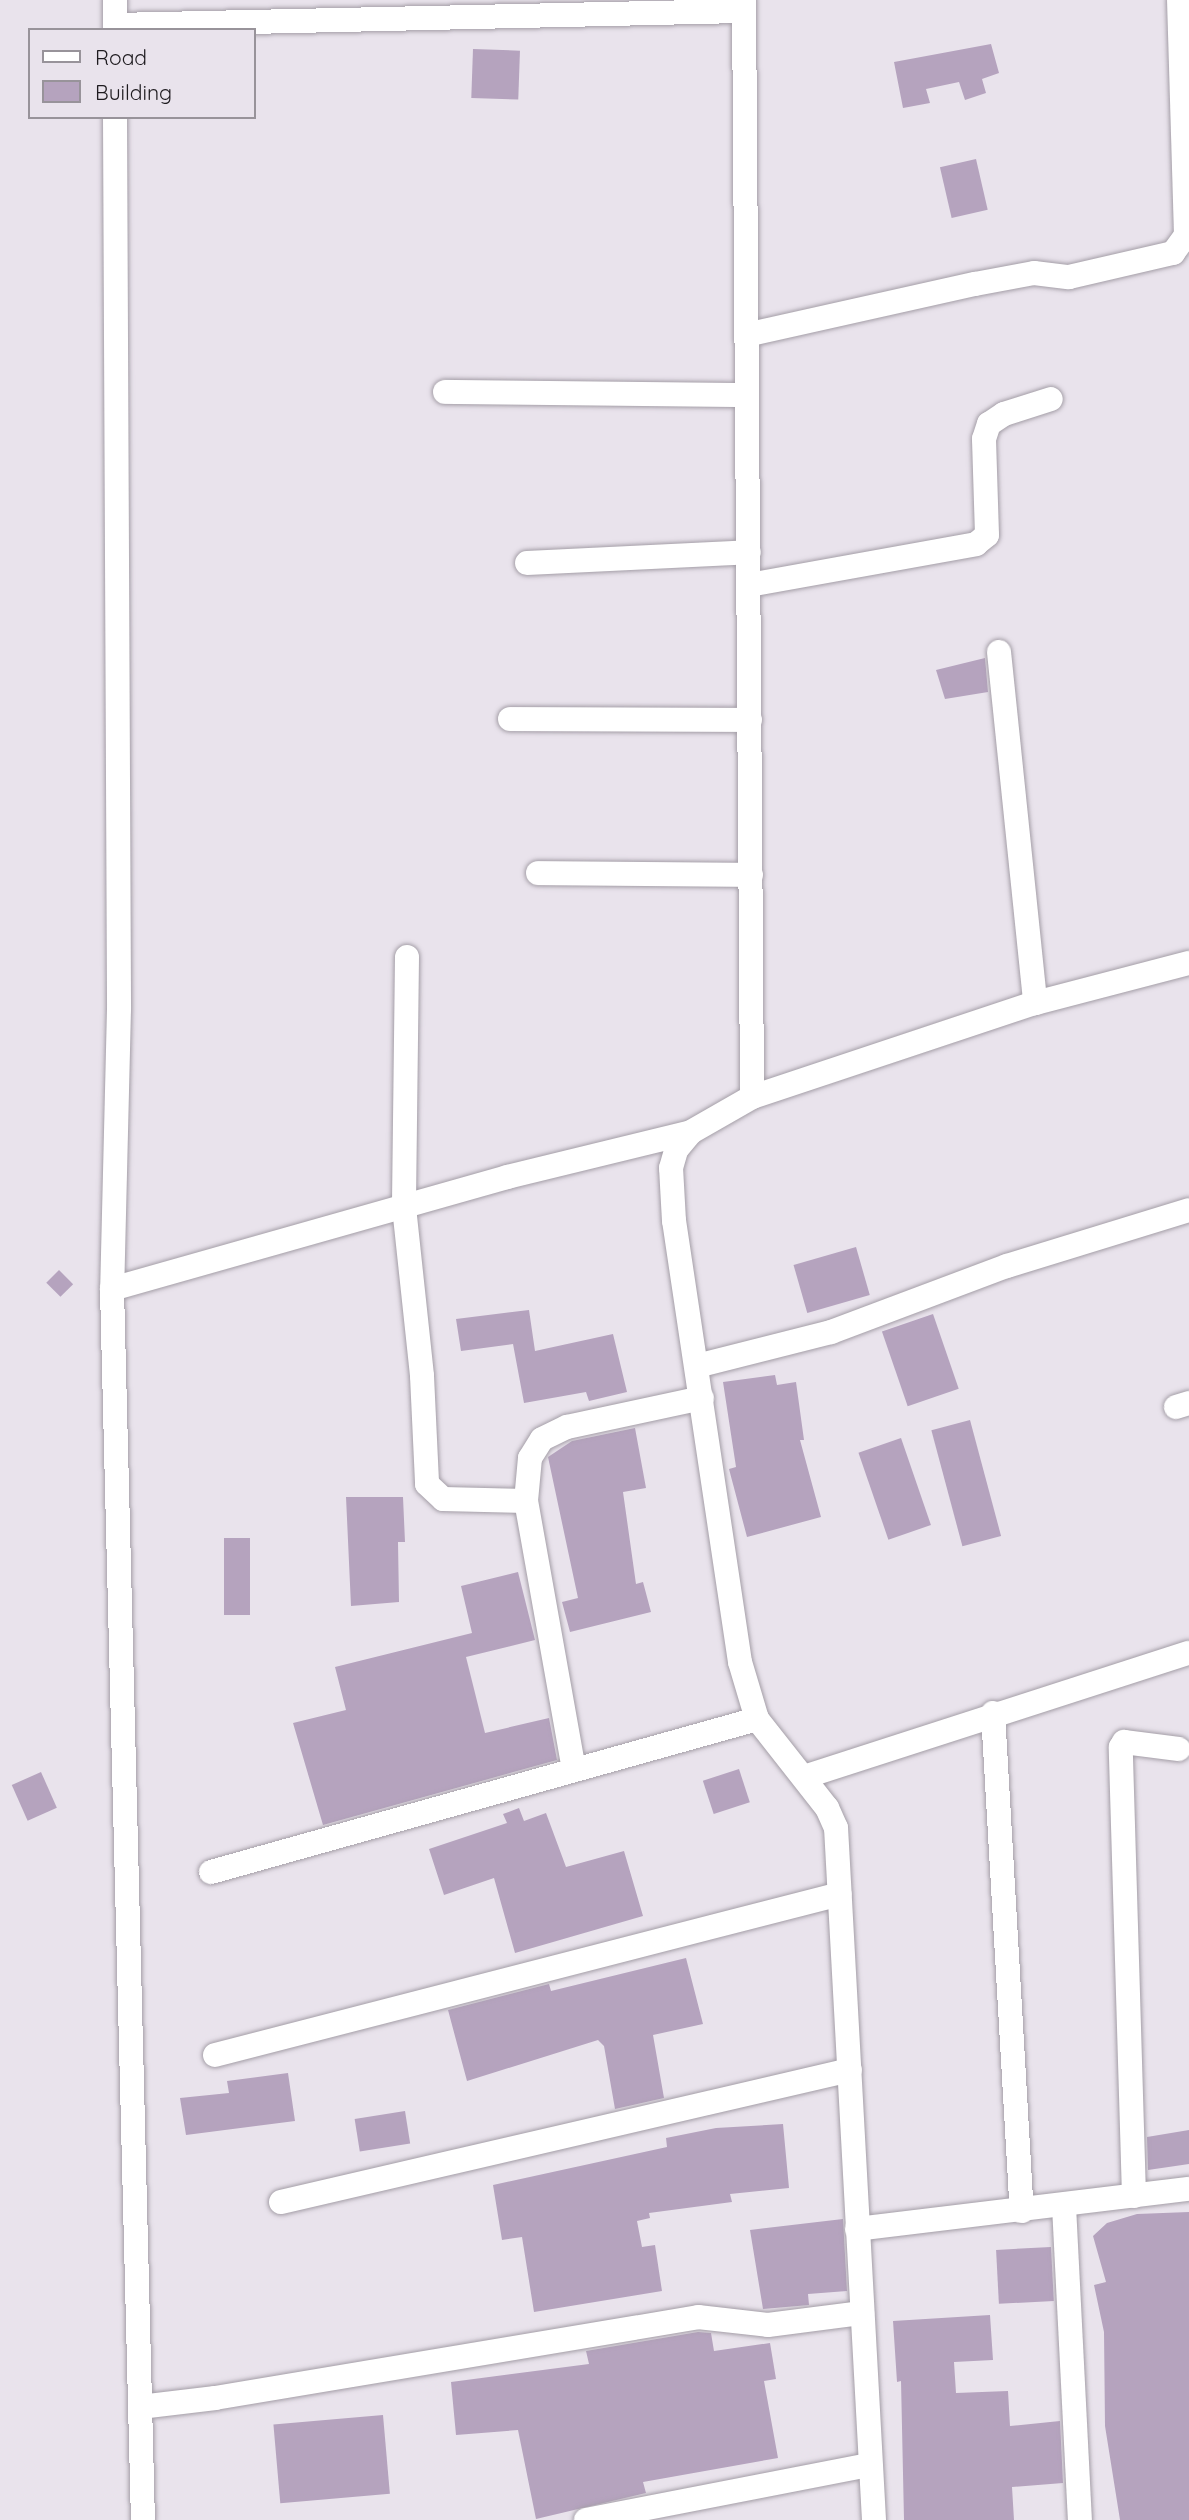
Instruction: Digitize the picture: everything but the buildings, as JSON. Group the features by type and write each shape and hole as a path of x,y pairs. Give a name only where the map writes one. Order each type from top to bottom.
{"street":[{"path":"115,0 115,27 744,6 752,1097"},
{"path":"746,335 975,284 1034,273 1069,276 1173,253 1186,235 1179,0"},
{"path":"116,119 119,1009 112,1289 143,2520"},
{"path":"445,392 747,396"},
{"path":"750,585 976,544 987,535 984,439 989,424 1004,414 1051,399"},
{"path":"527,564 749,552"},
{"path":"999,652 1035,1003"},
{"path":"510,719 750,720"},
{"path":"538,873 751,875"},
{"path":"407,957 404,1207 422,1376 427,1484 443,1499 526,1501"},
{"path":"112,1289 404,1207 691,1132 752,1097 1035,1003 1189,963"},
{"path":"691,1132 676,1150 671,1168 674,1221 740,1662 757,1719 804,1777 836,1828 874,2520"},
{"path":"697,1366 831,1332 1007,1266 1189,1210"},
{"path":"574,1770 526,1501 530,1458 542,1439 567,1427 702,1398"},
{"path":"804,1777 993,1713 1189,1653"},
{"path":"993,1713 1022,2211"},
{"path":"211,1872 757,1719"},
{"path":"1134,2196 1121,1747 1124,1742 1179,1749"},
{"path":"215,2055 840,1895"},
{"path":"281,2202 850,2070"},
{"path":"857,2229 1189,2189"},
{"path":"1063,2206 1080,2520"},
{"path":"140,2406 215,2398 689,2319 768,2325 862,2314"},
{"path":"586,2520 870,2465"}]}
